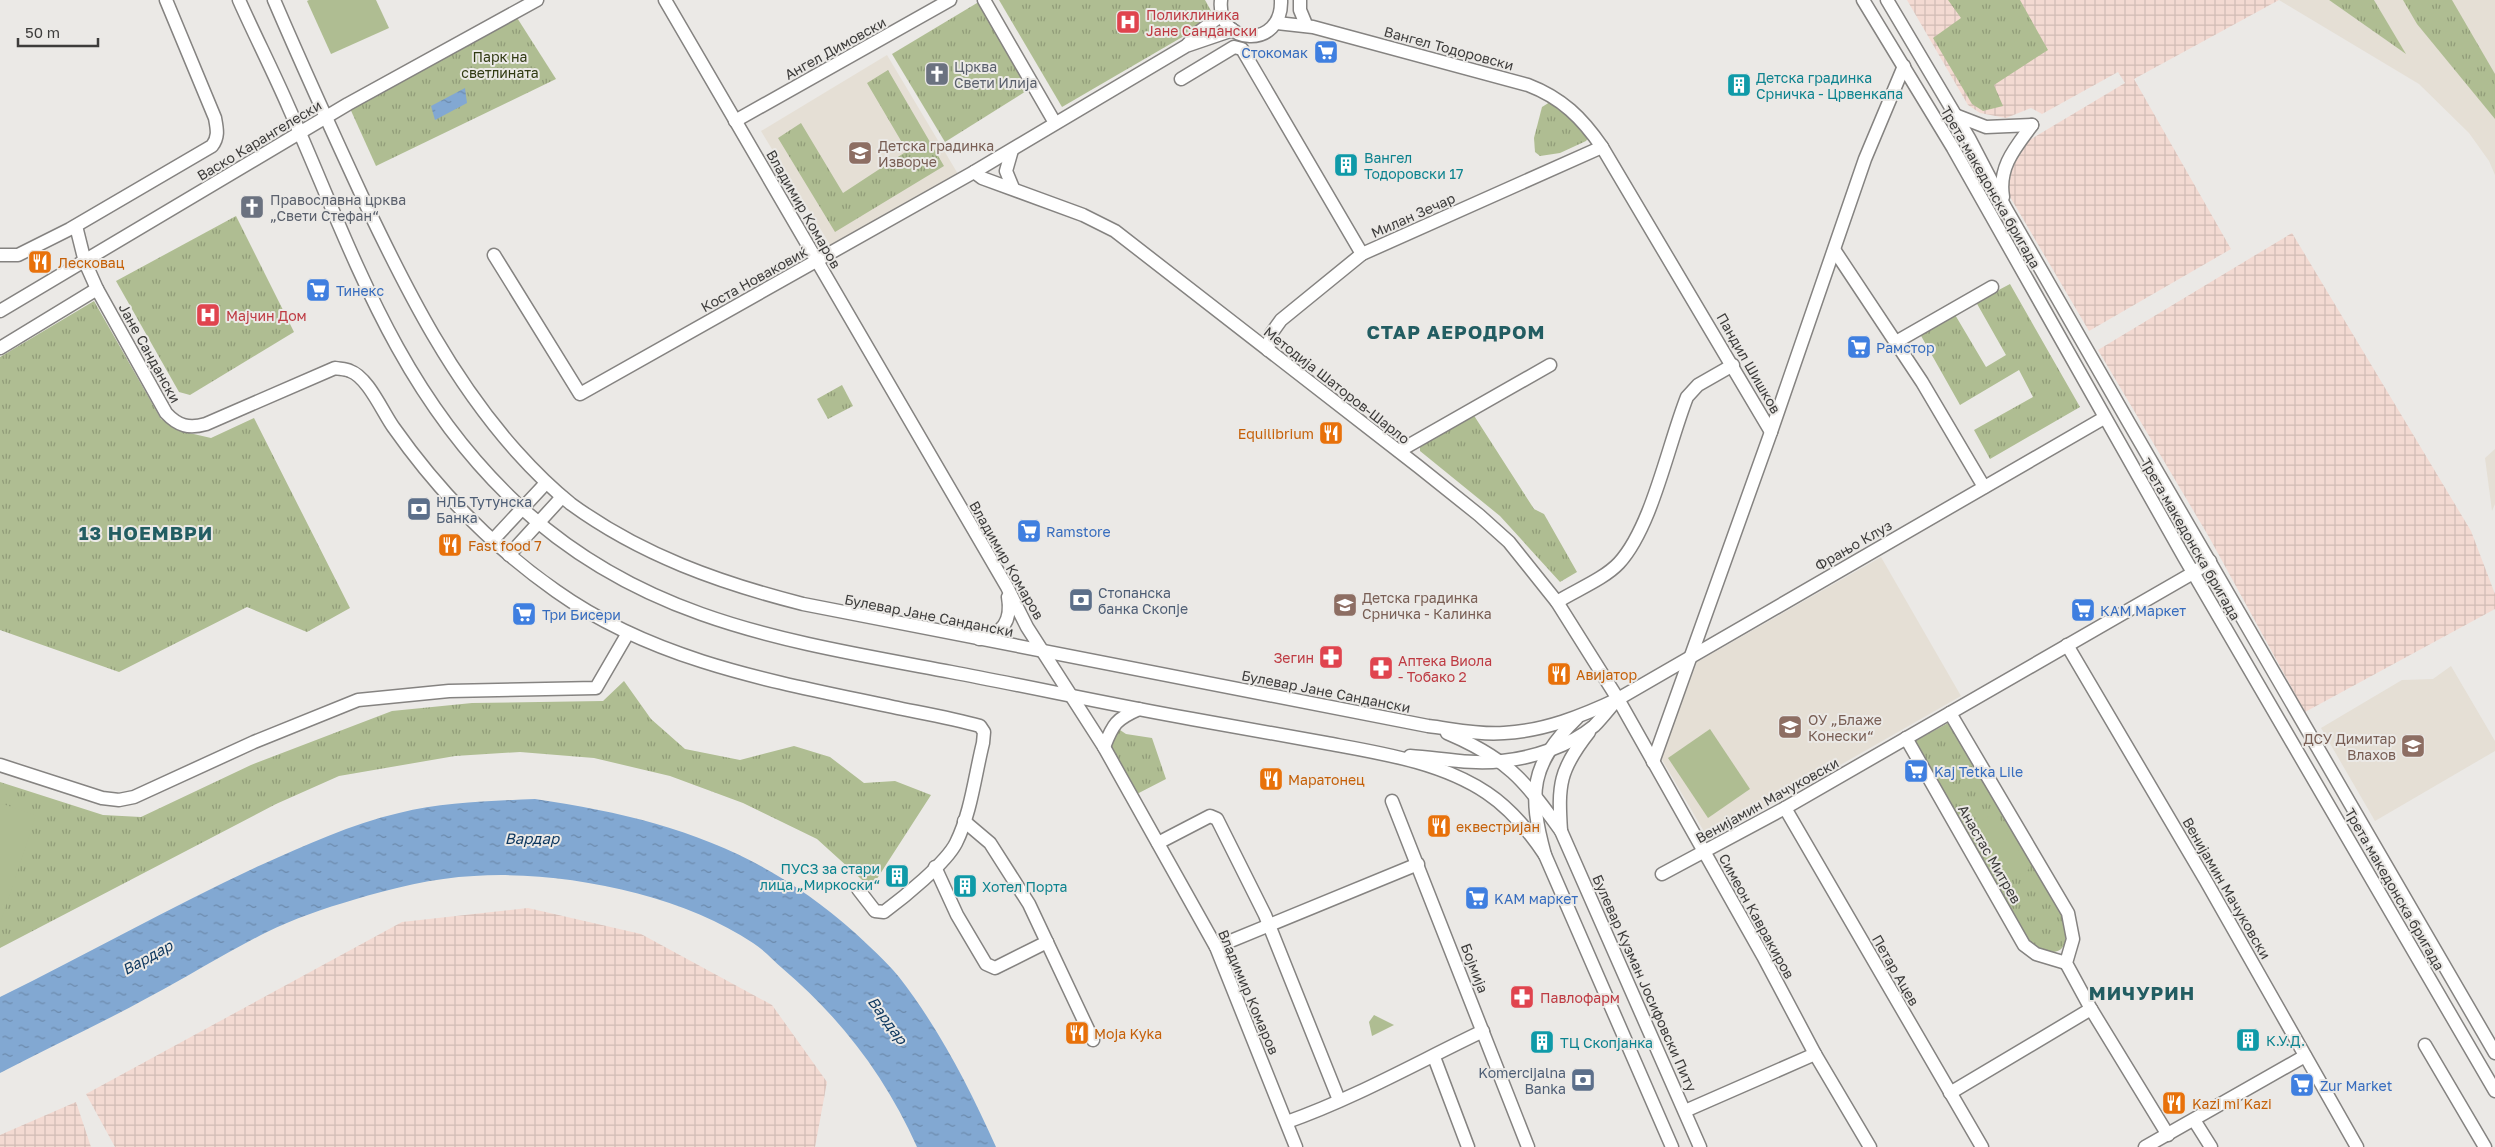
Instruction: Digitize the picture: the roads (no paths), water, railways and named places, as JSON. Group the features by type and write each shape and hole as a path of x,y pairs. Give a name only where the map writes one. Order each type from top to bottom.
{"street":[{"path":"0,255 18,255 76,226 212,146 217,135 215,118 166,0"},
{"path":"239,0 300,134 371,298 412,375 434,409 472,458 540,524 586,558 657,597 728,625 791,641 1139,709 1379,753 1466,761 1501,761"},
{"name":"Булевар Јане Сандански","path":"274,0 382,238 430,332 486,414 546,483 562,497 606,528 634,544 707,577 803,604 1045,653 1428,726"},
{"name":"Васко Карангелески","path":"0,311 326,118 537,0"},
{"name":"Владимир Комаров","path":"664,0 1045,653 1104,747 1216,947 1296,1147"},
{"name":"Ангел Димовски","path":"735,121 950,0"},
{"path":"984,0 1055,123"},
{"path":"1221,0 1222,15 1233,30 1244,36 1256,36 1268,32 1281,7"},
{"path":"1300,0 1300,10 1309,24"},
{"name":"Трета македонска бригада","path":"1863,0 1901,72 2495,1091"},
{"name":"Трета македонска бригада","path":"1887,0 2495,1053"},
{"name":"Вангел Тодоровски","path":"1281,7 1309,24 1528,85 1544,91 1572,108"},
{"name":"Коста Новаковиќ","path":"1186,46 1200,30 1222,15"},
{"name":"Коста Новаковиќ","path":"494,255 580,394 974,172 1186,46 1233,30"},
{"path":"1181,79 1234,47 1242,49 1362,254"},
{"path":"1771,432 1835,251 1865,159 1901,72"},
{"name":"Пандил Шишков","path":"1572,108 1602,147 1771,432 1653,762"},
{"path":"1955,115 1986,127 2032,125 2011,154 2003,170 2002,186 2005,207"},
{"name":"Милан Зечар","path":"1268,350 1271,334 1280,320 1362,254 1602,147"},
{"path":"1012,150 1006,171 1013,188"},
{"name":"Методија Шаторов-Шарло","path":"974,172 982,178 1083,214 1114,231 1479,515 1509,542 1557,602 1618,699"},
{"name":"Јане Сандански","path":"76,226 85,262 97,290 166,413 176,422 185,426 206,424 335,368 350,370 362,378 425,471 460,511 509,556 556,592 628,633 667,650 736,672 980,726 984,732 983,743 964,821"},
{"path":"1835,251 1896,342 1984,487"},
{"path":"1896,342 1992,287"},
{"path":"0,348 97,290"},
{"path":"1398,451 1550,365"},
{"path":"1557,602 1605,575 1618,564 1630,549 1642,526 1687,397 1698,385 1733,365"},
{"name":"Фрањо Клуз","path":"1428,726 1504,733 1530,730 1578,717 1618,699 2104,418"},
{"path":"492,541 546,483"},
{"path":"509,556 540,524 562,497"},
{"name":"Венијамин Мачуковски","path":"1662,874 1704,853 1784,808 2193,573 2210,561"},
{"path":"976,639 990,637 1001,630 1007,622 1010,611 1007,587"},
{"path":"0,765 102,798 119,800 134,797 254,742 358,700 449,691 596,688 628,633"},
{"name":"Венијамин Мачуковски","path":"2067,646 2206,881 2357,1147"},
{"name":"Фрањо Клуз","path":"1501,761 1548,750 1593,726 1618,699"},
{"name":"Симеон Кавракиров","path":"1618,699 1763,956 1815,1054 1870,1147"},
{"path":"1104,747 1112,726 1120,717 1139,709"},
{"path":"1950,713 2068,912 2072,939 2066,963 2091,1009 2168,1135"},
{"name":"Фрањо Клуз","path":"1534,793 1548,750 1578,717"},
{"path":"1428,726 1462,740 1501,761 1534,793 1561,832"},
{"path":"1561,832 1560,782 1568,762 1593,726"},
{"name":"Анастас Митрев","path":"1906,738 2024,945 2036,954 2066,963"},
{"path":"1379,753 1452,775 1475,785 1503,805 1531,834 1545,855"},
{"path":"1534,793 1536,822 1545,855 1672,1147"},
{"name":"Бојмија","path":"1392,801 1528,1147"},
{"name":"Петар Ацев","path":"1784,808 1982,1147"},
{"path":"1158,843 1210,816 1214,816 1228,839 1269,925 1339,1100"},
{"path":"858,889 875,911 884,912 935,867 955,845 964,821 990,843 1029,904 1093,1040"},
{"name":"Булевар Кузман Јосифовски Питу","path":"1561,832 1700,1147"},
{"path":"1216,947 1418,864"},
{"path":"935,867 957,914 986,964 990,967 995,968 1047,942"},
{"path":"1950,1093 2091,1009"},
{"path":"1287,1122 1434,1057 1483,1031"},
{"path":"2425,1045 2484,1147"},
{"path":"1685,1111 1815,1054"},
{"path":"2146,1147 2305,1056"},
{"path":"1434,1057 1468,1147"},
{"path":"2194,1120 2211,1147"}],"water":[{"path":"465,88 467,103 435,120 431,106"},
{"name":"Вардар","path":"535,799 624,815 705,840 744,857 782,878 818,903 854,932 883,959 914,997 953,1059 996,1147 917,1147 891,1096 860,1050 803,987 753,943 724,926 691,911 656,899 619,889 544,877 508,875 443,879 383,891 309,914 267,932 131,1007 0,1073 0,997 163,913 261,865 364,823 433,806"}],"place":[{"name":"Поликлиника Јане Сандански","path":"1128,22"},
{"name":"Стокомак","path":"1326,52"},
{"name":"Црква Свети Илија","path":"937,74"},
{"name":"Детска градинка Срничка - Црвенкапа","path":"1739,85"},
{"name":"Детска градинка Изворче","path":"860,153"},
{"name":"Вангел Тодоровски 17","path":"1346,165"},
{"name":"Православна црква „Свети Стефан“","path":"252,207"},
{"name":"Лесковац","path":"40,262"},
{"name":"Тинекс","path":"318,290"},
{"name":"Мајчин Дом","path":"208,315"},
{"name":"Рамстор","path":"1859,347"},
{"name":"Equilibrium","path":"1331,433"},
{"name":"НЛБ Тутунска Банка","path":"419,509"},
{"name":"Ramstore","path":"1029,531"},
{"name":"Fast food 7","path":"450,545"},
{"name":"Стопанска банка Скопје","path":"1081,600"},
{"name":"Детска градинка Срничка - Калинка","path":"1345,605"},
{"name":"КАМ Маркет","path":"2083,610"},
{"name":"Три Бисери","path":"524,614"},
{"name":"Зегин","path":"1331,657"},
{"name":"Аптека Виола - Тобако 2","path":"1381,668"},
{"name":"Авијатор","path":"1559,674"},
{"name":"ОУ „Блаже Конески“","path":"1790,727"},
{"name":"ДСУ Димитар Влахов","path":"2413,746"},
{"name":"Kaj Tetka Lile","path":"1916,771"},
{"name":"Маратонец","path":"1271,779"},
{"name":"еквестријан","path":"1439,826"},
{"name":"ПУСЗ за стари лица „Миркоски“","path":"897,876"},
{"name":"Хотел Порта","path":"965,886"},
{"name":"KAM маркет","path":"1477,898"},
{"name":"Павлофарм","path":"1522,997"},
{"name":"Moja Kyka","path":"1077,1033"},
{"name":"К.У.Д.","path":"2248,1040"},
{"name":"ТЦ Скопјанка","path":"1542,1042"},
{"name":"Komercijalna Banka","path":"1583,1080"},
{"name":"Zur Market","path":"2302,1085"},
{"name":"Kazi mi Kazi","path":"2174,1103"}],"district":[{"name":"СТАР АЕРОДРОМ","path":"1456,331"},
{"name":"13 НОЕМВРИ","path":"146,532"},
{"name":"МИЧУРИН","path":"2142,992"}],"park label":[{"name":"Парк на светлината","path":"500,64"}]}
